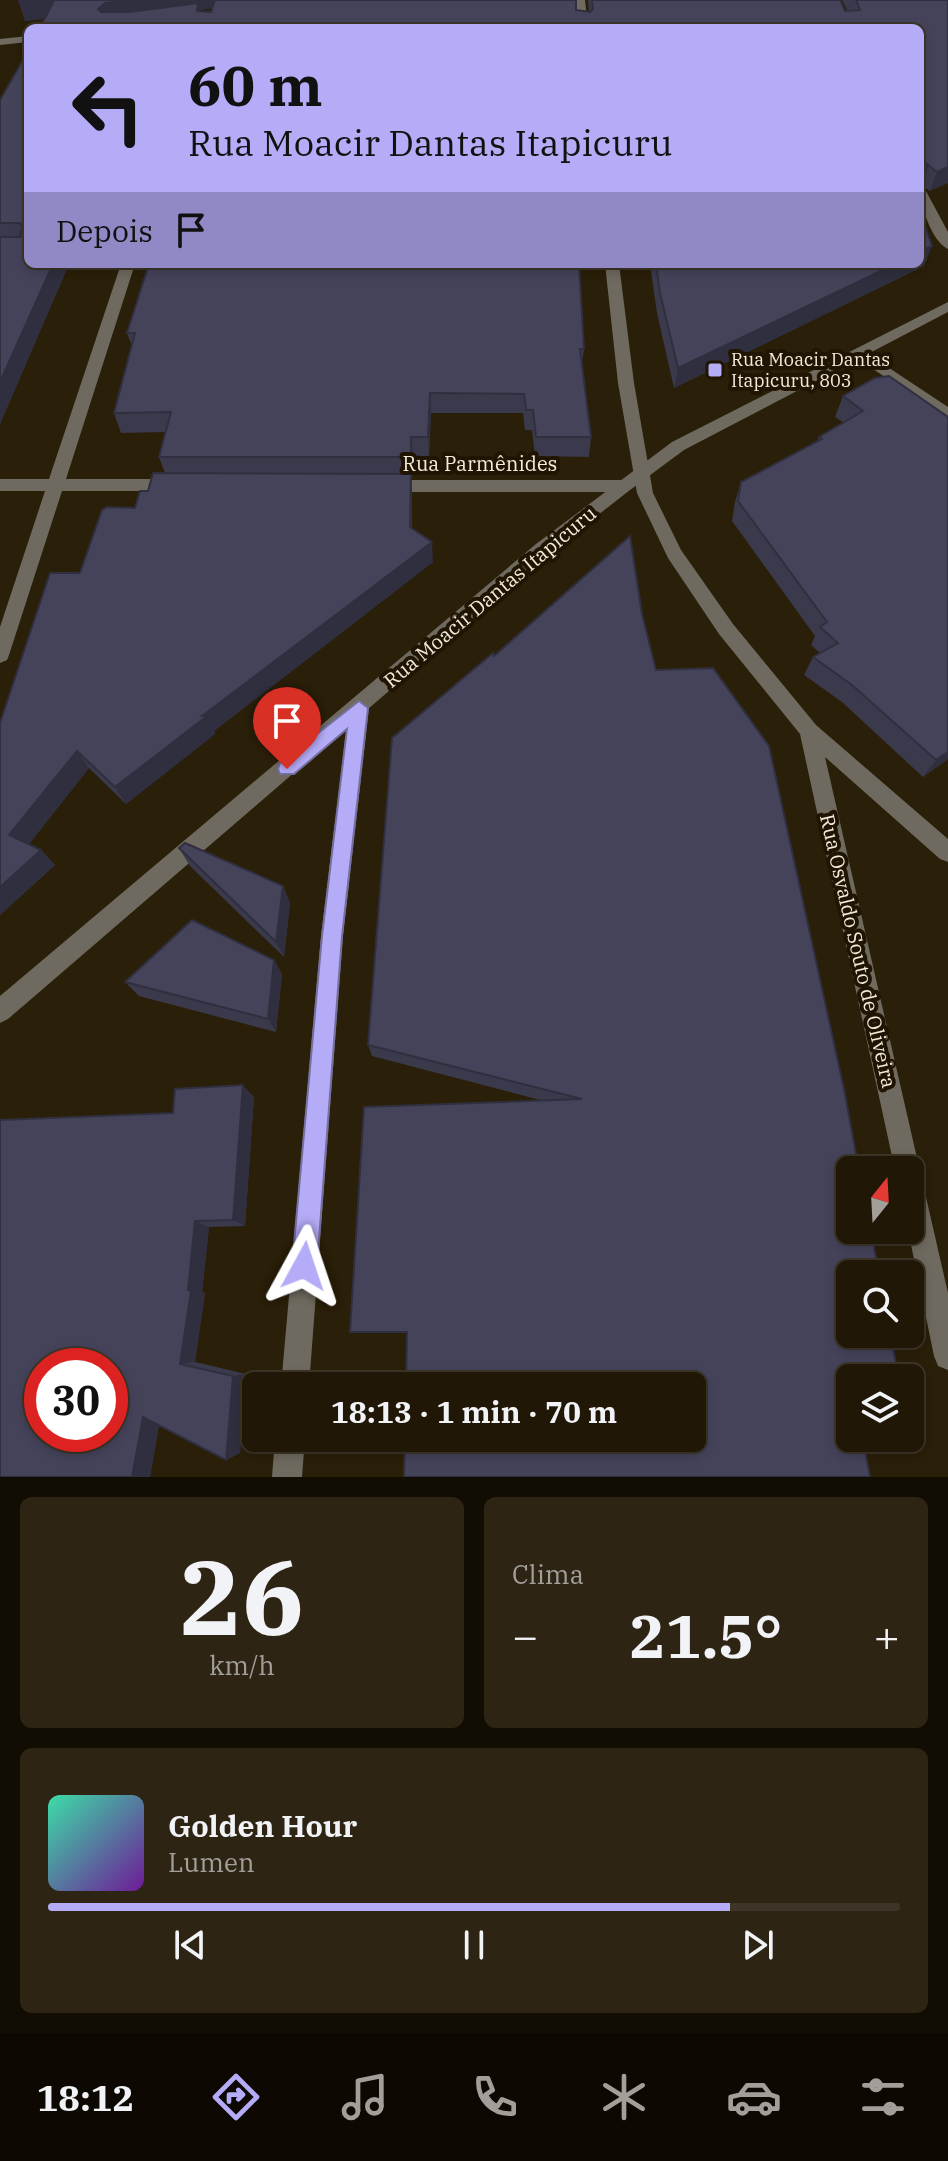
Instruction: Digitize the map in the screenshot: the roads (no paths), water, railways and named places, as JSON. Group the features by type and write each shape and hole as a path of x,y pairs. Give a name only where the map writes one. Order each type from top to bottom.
{"street":[{"path":"580,0 583,24"},
{"path":"0,42 24,39"},
{"path":"924,199 948,245"},
{"path":"0,655 127,268"},
{"path":"612,268 626,383 645,493 674,553 726,629 809,731 948,852"},
{"name":"Rua Moacir Dantas Itapicuru","path":"0,1011 542,549 624,486 678,446 948,306"},
{"path":"859,353 948,415"},
{"path":"0,485 198,485"},
{"name":"Rua Parmênides","path":"372,486 624,486"},
{"path":"296,1372 332,936 359,708"},
{"name":"Rua Osvaldo Souto de Oliveira","path":"809,731 905,1156"},
{"path":"924,1244 948,1356"},
{"path":"287,1477 289,1452"}],"place":[{"name":"Rua Moacir Dantas Itapicuru, 803","path":"715,370"}]}
